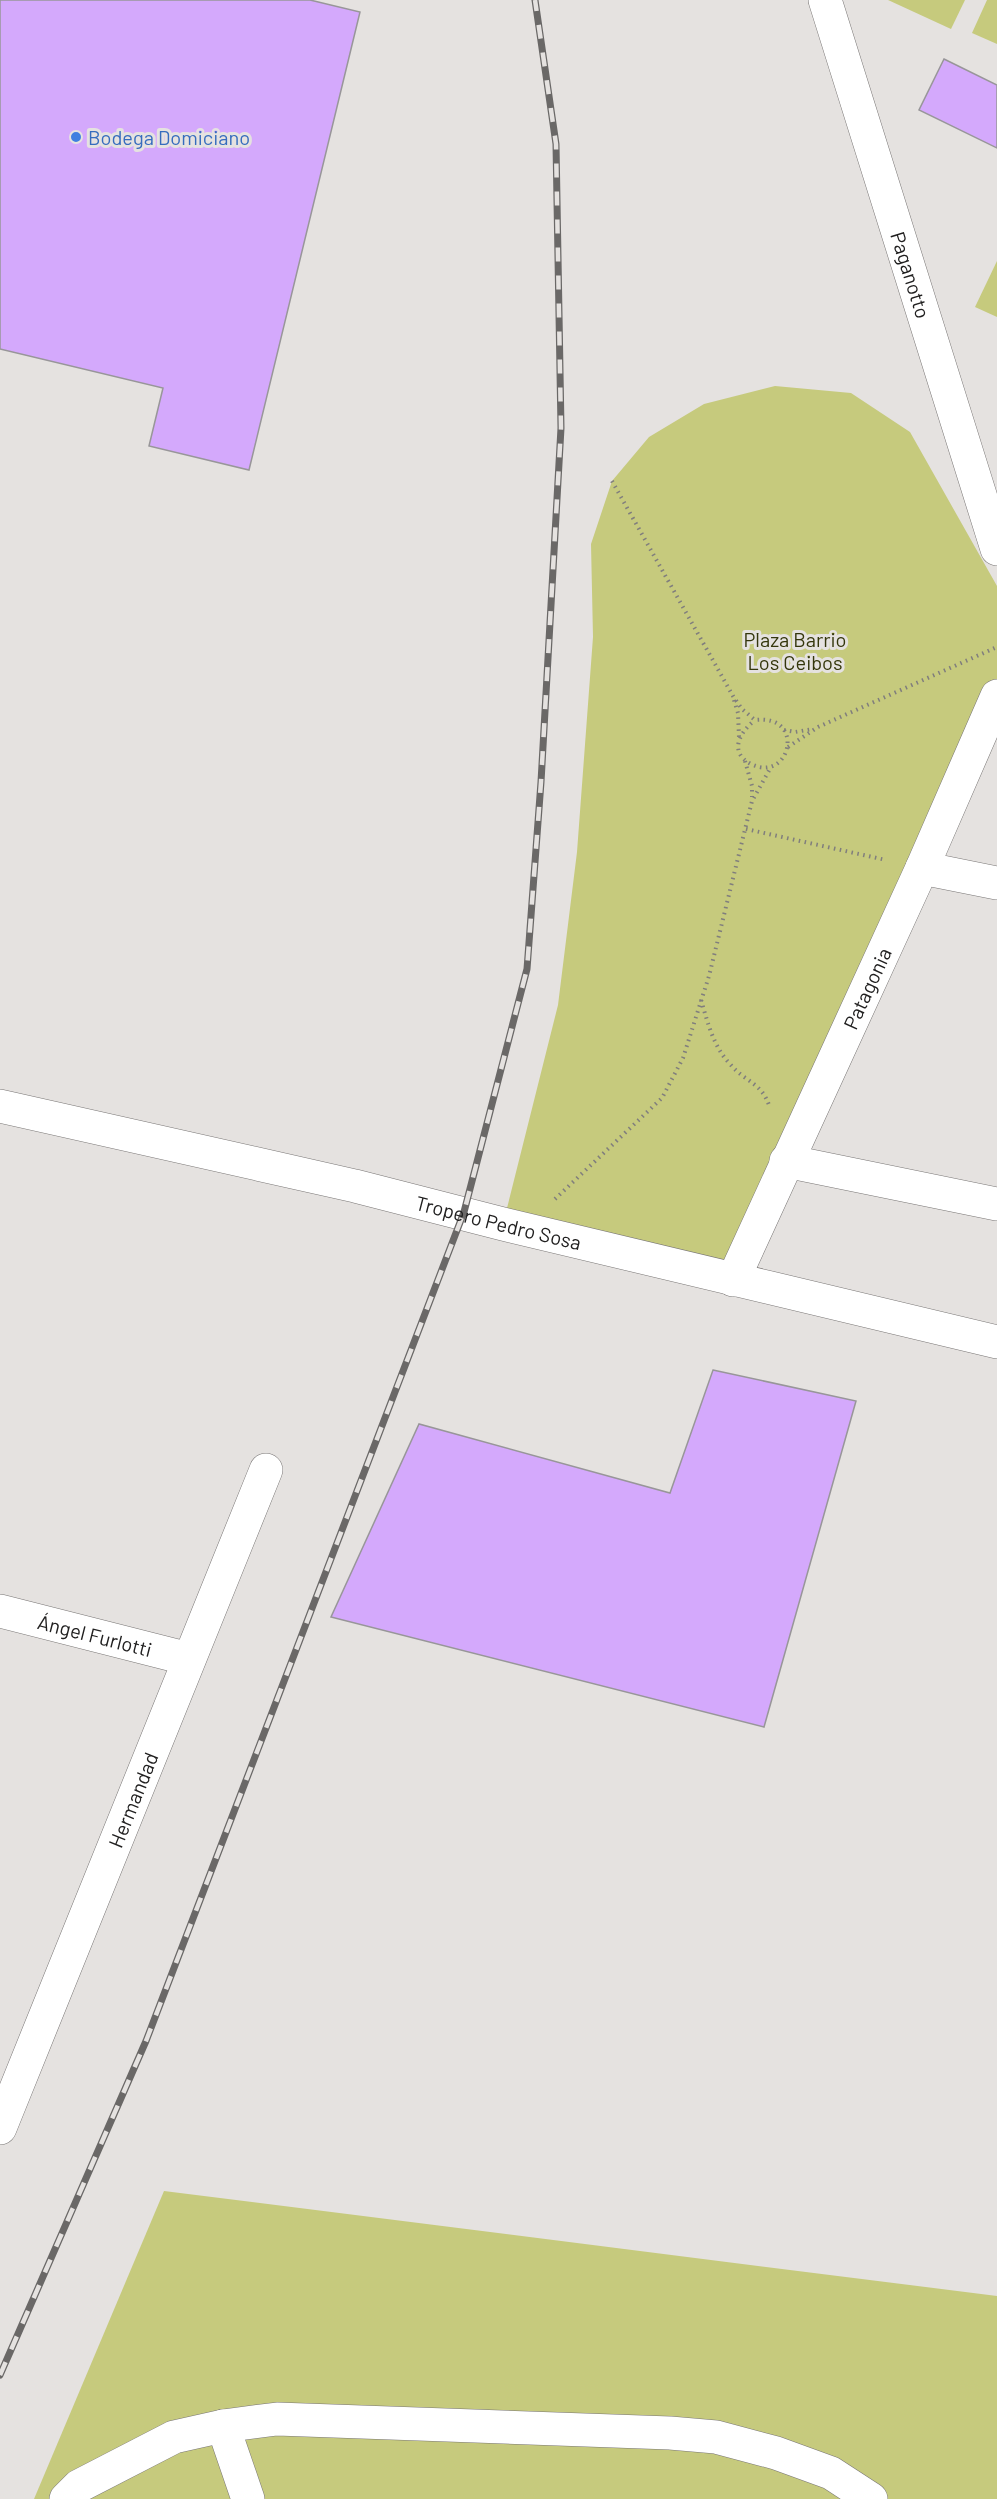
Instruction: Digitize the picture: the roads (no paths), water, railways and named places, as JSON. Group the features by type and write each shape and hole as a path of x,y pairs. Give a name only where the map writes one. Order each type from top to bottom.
{"street":[{"name":"Paganotto","path":"825,0 997,549"},
{"name":"Patagonia","path":"733,1280 922,868 997,696"},
{"path":"922,868 997,883"},
{"name":"Tropero Pedro Sosa","path":"0,1106 355,1186 733,1280 997,1342"},
{"path":"786,1161 997,1204"},
{"name":"Hermandad","path":"0,2128 266,1470"},
{"name":"Ángel Furlotti","path":"0,1611 189,1659"},
{"path":"66,2499 78,2486 174,2437 223,2426 277,2419 670,2433 716,2437 776,2453 831,2473 871,2499"},
{"path":"223,2426 248,2499"}],"railway":[{"path":"0,2375 146,2041 464,1212 527,969 541,782 561,428 556,144 535,0"}],"place":[{"name":"Bodega Domiciano","path":"76,137"}],"park label":[{"name":"Plaza Barrio Los Ceibos","path":"795,650"}]}
